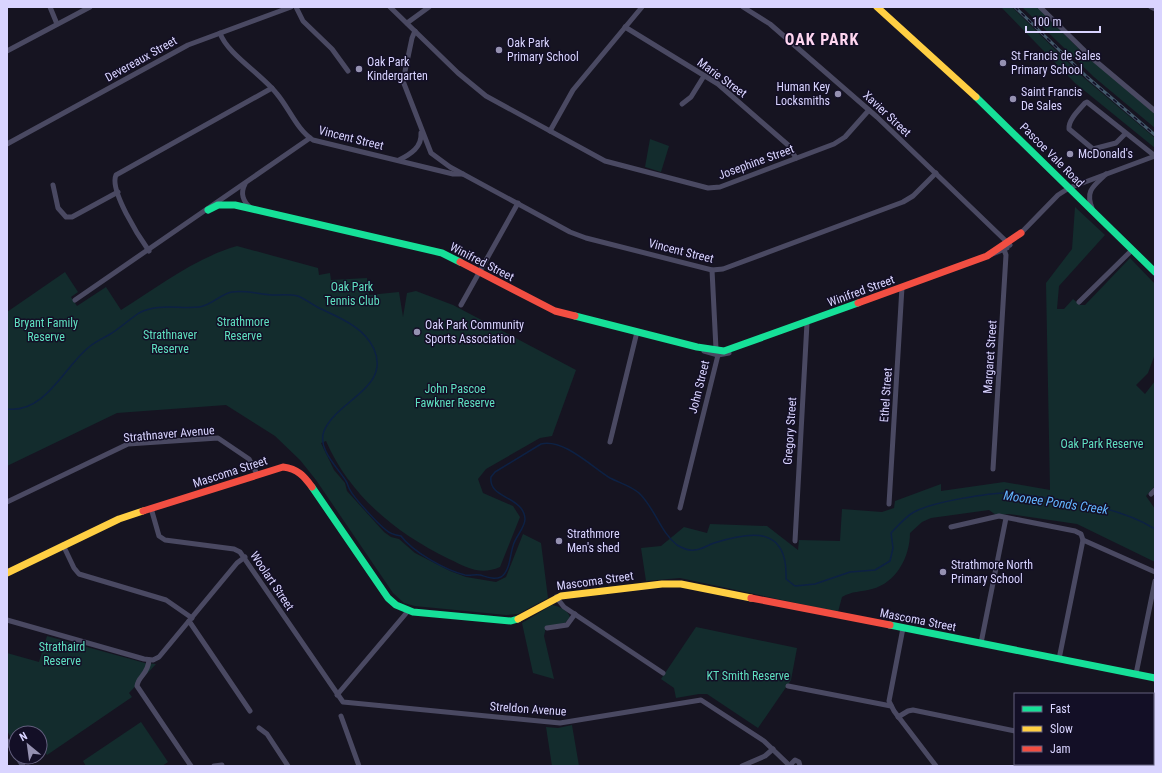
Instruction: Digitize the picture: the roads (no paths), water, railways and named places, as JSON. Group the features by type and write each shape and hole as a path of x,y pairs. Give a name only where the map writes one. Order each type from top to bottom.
{"main road":[{"name":"Pascoe Vale Road","path":"878,7 950,72 1155,272"},
{"name":"Winifred Street","path":"208,210 223,204 252,209 442,254 548,309 717,352 742,346 807,323 987,256 1006,246 1021,233"},
{"name":"Mascoma Street","path":"7,573 119,519 283,467 291,468 303,474 386,595 396,605 408,611 511,621 526,617 556,597 662,584 681,584 1155,678"}],"street":[{"path":"50,7 57,24"},
{"path":"7,51 90,7"},
{"name":"Devereaux Street","path":"7,144 180,49 291,7"},
{"path":"296,7 303,21 332,49 348,71"},
{"name":"Josephine Street","path":"390,7 480,92 605,161 708,188 720,187 841,141 869,110"},
{"path":"406,23 429,7"},
{"path":"550,131 574,90 642,7"},
{"name":"Xavier Street","path":"743,7 770,24 869,110 936,173 1006,246"},
{"path":"1040,7 1092,58 1155,111"},
{"path":"1151,7 1155,9"},
{"name":"Marie Street","path":"625,27 704,76 728,93 788,145 796,158"},
{"name":"Vincent Street","path":"415,31 412,38 403,81 431,154 450,167 578,235 712,270 723,269 903,202 913,196 936,173"},
{"path":"220,33 226,44 272,88 310,138"},
{"path":"682,104 691,96 704,76"},
{"path":"149,251 130,224 114,181 119,173 272,88"},
{"path":"1126,133 1116,143 1096,149 1091,148 1069,129 1068,126 1084,103 1089,103 1155,156"},
{"path":"398,160 415,150 421,139 420,128"},
{"name":"Vincent Street","path":"75,300 149,251 310,138 453,174 463,174"},
{"name":"Winifred Street","path":"1021,233 1058,195 1069,188 1155,156"},
{"path":"441,170 450,167"},
{"path":"1094,213 1088,198 1089,192 1107,173"},
{"path":"246,183 242,189 243,199 252,209"},
{"path":"53,185 58,208 66,217 72,217 118,192"},
{"path":"462,305 516,203"},
{"name":"Margaret Street","path":"993,469 1006,246"},
{"path":"1079,302 1132,250"},
{"name":"John Street","path":"680,508 717,352 712,270"},
{"name":"Ethel Street","path":"889,504 902,287"},
{"name":"Gregory Street","path":"795,541 807,323"},
{"path":"610,442 637,332"},
{"name":"Strathnaver Avenue","path":"7,502 128,444 218,438 250,459 257,474"},
{"name":"Woolart Street","path":"151,508 160,536 165,540 234,549 245,557 337,695"},
{"path":"952,527 1000,516 1075,531 1081,534 1083,540 1059,659"},
{"path":"981,643 1006,518"},
{"path":"1083,540 1155,572"},
{"path":"63,545 74,568 79,574 166,600 191,619 250,711"},
{"path":"7,620 148,660 156,659 237,563 245,557"},
{"path":"1136,674 1155,581"},
{"path":"556,597 561,605 663,673"},
{"path":"337,695 408,611"},
{"path":"547,628 567,625 575,614"},
{"path":"903,628 890,696 891,706 936,766"},
{"path":"148,660 148,670 138,682 137,686 191,766"},
{"path":"788,686 891,706"},
{"name":"Streldon Avenue","path":"337,695 343,702 352,704 560,723 701,700 775,750 792,764 797,761 801,765"},
{"path":"898,717 908,711 913,710 1014,731"},
{"path":"341,716 359,766"},
{"path":"259,728 267,734 288,766"},
{"path":"742,766 775,750"},
{"path":"214,766 222,765"}],"waterway":[{"name":"Moonee Ponds Creek","path":"7,409 20,409 43,397 89,347 112,333 139,313 146,310 161,307 199,307 232,292 242,291 272,295 292,295 301,297 358,329 370,341 374,349 377,362 375,374 369,384 331,420 324,431 323,445 329,458 346,481 349,489 356,499 382,527 395,535 401,536 413,548 430,560 457,573 490,578 501,577 504,574 509,563 514,543 525,522 525,519 523,511 519,506 495,490 491,477 495,472 541,444 550,443 568,449 610,478 629,486 639,493 645,499 666,534 677,545 683,548 697,550 728,539 754,535 765,537 774,541 781,549 785,562 786,579 795,586 815,584 850,572 875,570 890,561 893,548 891,533 911,514 923,508 947,501 977,496 1012,493 1085,504 1104,508 1139,520 1155,529"}],"railway":[{"path":"1015,7 1087,77 1155,135"}],"place":[{"name":"Oak Park Primary School","path":"499,50"},
{"name":"St Francis de Sales Primary School","path":"1003,63"},
{"name":"Oak Park Kindergarten","path":"359,69"},
{"name":"Human Key Locksmiths","path":"838,94"},
{"name":"Saint Francis De Sales","path":"1013,99"},
{"name":"McDonald's","path":"1070,154"},
{"name":"Oak Park Community Sports Association","path":"417,332"},
{"name":"Strathmore Men's shed","path":"559,541"},
{"name":"Strathmore North Primary School","path":"943,572"}],"district":[{"name":"OAK PARK","path":"822,39"}],"park label":[{"name":"Oak Park Tennis Club","path":"352,294"},
{"name":"Strathmore Reserve","path":"243,329"},
{"name":"Bryant Family Reserve","path":"46,330"},
{"name":"Strathnaver Reserve","path":"170,342"},
{"name":"John Pascoe Fawkner Reserve","path":"455,396"},
{"name":"Oak Park Reserve","path":"1102,444"},
{"name":"Strathaird Reserve","path":"62,654"},
{"name":"KT Smith Reserve","path":"748,676"}]}
